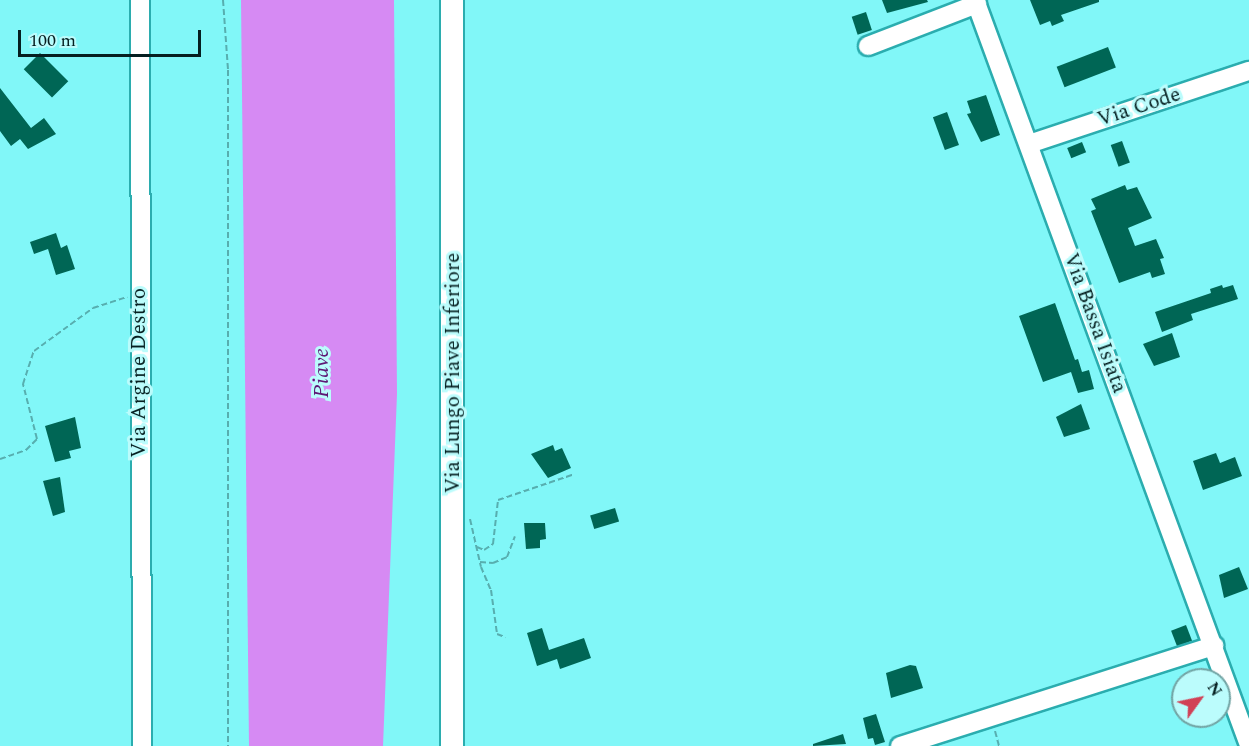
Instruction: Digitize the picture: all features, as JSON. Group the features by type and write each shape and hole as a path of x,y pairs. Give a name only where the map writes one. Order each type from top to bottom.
{"main road":[{"name":"Via Lungo Piave Inferiore","path":"452,0 452,746"}],"street":[{"name":"Via Argine Destro","path":"140,0 142,746"},
{"path":"868,46 976,2"},
{"name":"Via Bassa Isiata","path":"976,2 1249,745"},
{"name":"Via Code","path":"1029,144 1249,71"},
{"path":"900,746 1214,646"}],"path":[{"path":"223,0 228,70 228,746"},
{"path":"0,459 26,450 37,439 23,384 34,351 93,309 139,295"},
{"path":"477,547 484,550 493,544 498,500 575,474"},
{"path":"469,512 480,562 492,590 497,634 505,637"},
{"path":"480,562 494,563 507,557 515,536"}],"water":[{"name":"Piave","path":"241,0 394,0 397,394 383,746 249,746"}],"building":[{"path":"882,0 927,0 928,2 887,13"},
{"path":"1030,0 1099,0 1099,2 1061,15 1064,21 1052,26 1050,21 1040,25"},
{"path":"866,12 872,30 858,35 852,17"},
{"path":"1108,47 1116,68 1065,87 1057,67"},
{"path":"40,53 68,81 52,98 24,69"},
{"path":"0,88 31,128 44,118 56,134 28,149 20,139 11,146 0,131"},
{"path":"986,95 1000,135 981,142 967,114 971,113 967,101"},
{"path":"947,112 959,145 945,150 933,117"},
{"path":"1122,141 1130,163 1119,167 1111,145"},
{"path":"1082,142 1086,152 1071,158 1067,148"},
{"path":"1125,185 1127,190 1137,187 1152,218 1128,228 1135,246 1156,239 1164,258 1160,259 1165,274 1152,278 1150,272 1119,283 1091,211 1096,209 1091,199"},
{"path":"56,233 61,248 67,245 75,269 56,275 48,249 34,254 30,242"},
{"path":"1222,285 1223,288 1233,285 1238,299 1191,314 1193,320 1162,332 1155,312 1211,293 1210,289"},
{"path":"1055,303 1075,360 1078,359 1082,372 1089,370 1094,389 1078,393 1071,372 1043,382 1019,316"},
{"path":"1172,333 1180,357 1154,366 1143,344"},
{"path":"1081,404 1090,429 1064,437 1056,417"},
{"path":"75,417 81,448 69,451 71,458 55,462 45,426"},
{"path":"553,445 555,451 562,448 571,468 548,478 531,454"},
{"path":"1216,453 1220,463 1235,457 1242,476 1203,490 1193,461"},
{"path":"60,477 65,512 53,516 43,481"},
{"path":"615,508 619,521 594,529 590,516"},
{"path":"524,523 545,523 546,539 540,540 540,548 526,549"},
{"path":"1239,567 1248,589 1224,598 1219,575"},
{"path":"1186,625 1192,641 1177,647 1171,631"},
{"path":"542,628 549,650 584,638 591,658 560,669 557,659 537,666 527,633"},
{"path":"910,665 916,666 923,688 891,698 886,673"},
{"path":"876,714 885,742 875,745 873,738 868,739 863,718"},
{"path":"843,734 846,744 813,746 813,744"}]}
